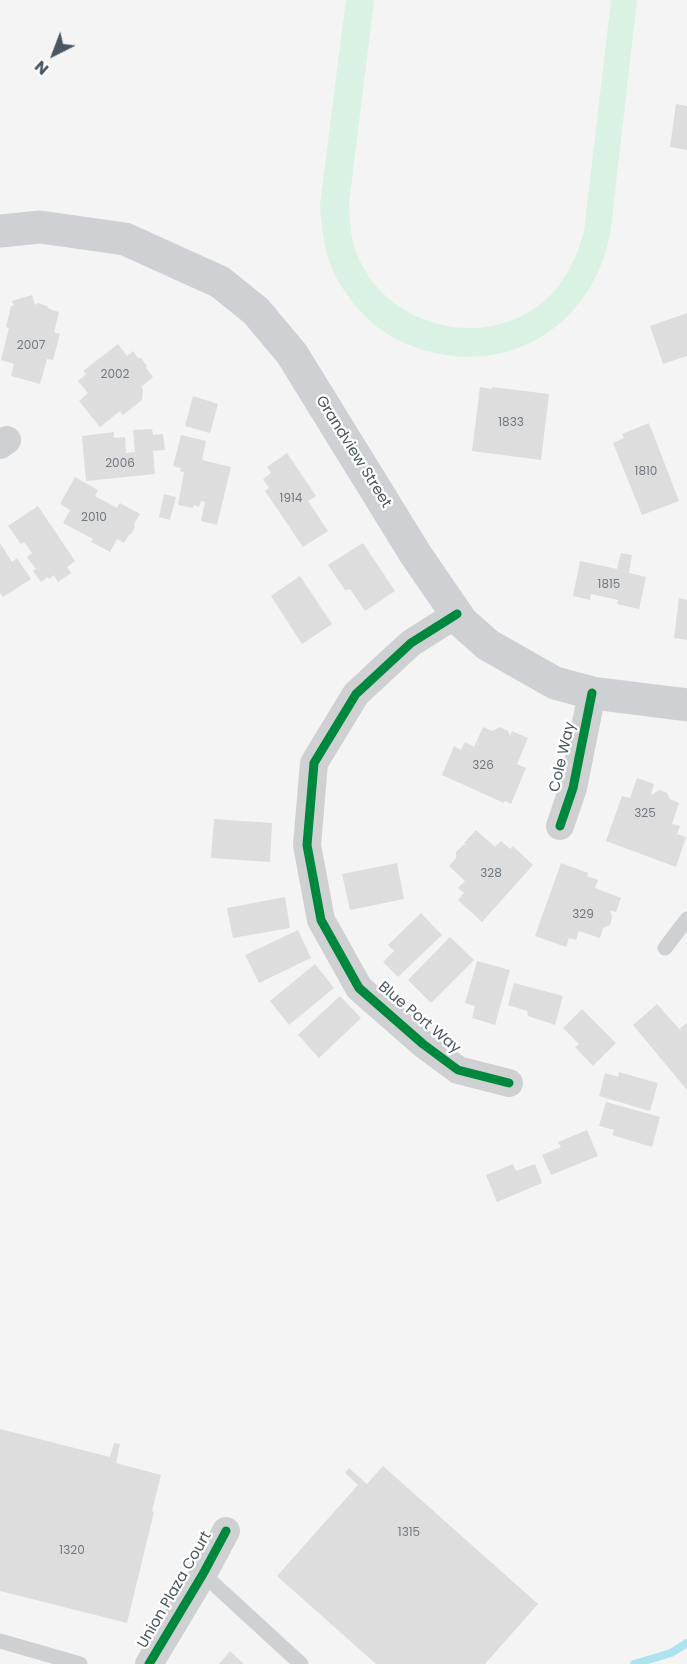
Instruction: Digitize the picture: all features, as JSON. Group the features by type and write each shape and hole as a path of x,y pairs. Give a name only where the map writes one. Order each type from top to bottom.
{"main road":[{"name":"Grandview Street","path":"0,231 40,227 125,239 220,282 256,311 292,354 416,555 462,622 488,645 555,683 592,693 687,705"}],"street":[{"name":"Blue Port Way","path":"457,614 411,643 356,694 314,763 307,845 321,920 359,988 423,1044 458,1070 509,1083"},
{"name":"Cole Way","path":"560,826 573,788 592,693"},
{"name":"Union Plaza Court","path":"149,1664 226,1531"}],"lane":[{"path":"665,948 687,919"},
{"path":"203,1574 301,1664"},
{"path":"0,1641 80,1664"}],"green space":[{"path":"346,0 374,0 349,204 355,249 368,275 387,297 410,313 436,324 464,328 492,326 518,318 551,295 569,270 584,232 611,0 637,0 611,227 603,259 590,288 572,312 550,332 524,346 495,354 464,357 431,352 404,343 379,328 358,309 348,296 326,252 320,204"}],"building":[{"path":"676,104 687,106 687,150 670,147"},
{"path":"32,295 35,305 38,303 59,312 54,332 60,334 53,360 47,359 40,384 11,376 14,364 1,360 9,328 6,327 11,306 14,306 12,301"},
{"path":"687,313 687,356 663,364 650,326"},
{"path":"118,344 127,356 133,351 138,358 141,358 153,377 141,387 143,389 142,400 123,415 120,411 100,427 79,401 88,393 78,381 86,374 83,371"},
{"path":"480,387 549,394 541,460 472,451"},
{"path":"193,396 218,404 210,433 185,426"},
{"path":"649,423 679,501 642,515 613,443 624,438 622,434"},
{"path":"152,429 153,435 163,434 165,450 153,451 155,474 86,481 82,436 114,432 114,438 125,437 126,453 135,452 133,430"},
{"path":"181,435 206,441 202,460 231,467 217,525 201,521 205,502 201,501 199,507 194,505 193,508 178,505 184,472 180,471 181,468 173,466"},
{"path":"287,453 316,496 308,501 328,531 303,547 265,491 269,488 263,479 271,473 267,467"},
{"path":"75,477 98,490 95,496 117,508 120,503 140,514 134,524 135,527 124,543 117,539 110,552 91,542 93,539 63,523 70,510 60,504"},
{"path":"164,494 176,497 170,520 159,517"},
{"path":"38,506 75,561 67,567 71,573 58,582 54,575 41,582 33,571 36,569 27,557 32,553 24,542 21,544 8,526"},
{"path":"0,543 12,562 17,558 31,579 3,597 0,593"},
{"path":"363,543 395,591 365,611 350,589 345,590 328,565"},
{"path":"621,553 632,555 629,573 646,577 639,609 617,604 618,600 591,594 590,600 573,596 580,561 617,569"},
{"path":"300,576 332,624 302,644 271,596"},
{"path":"679,598 687,600 687,640 674,638"},
{"path":"483,727 492,731 500,727 508,731 510,736 512,731 528,738 517,764 526,768 511,804 442,775 454,746 461,750 465,742 474,747"},
{"path":"637,778 654,784 651,794 659,790 667,793 670,799 679,803 672,824 680,826 677,834 686,837 676,867 606,841 622,796 630,798"},
{"path":"214,819 272,823 270,862 211,858"},
{"path":"476,830 495,847 501,841 510,849 513,846 533,865 482,922 458,900 464,893 458,888 465,881 449,866 456,858 456,852 466,844 464,843"},
{"path":"397,863 404,899 350,910 342,874"},
{"path":"561,863 588,873 587,876 598,880 595,888 621,898 616,912 610,910 612,917 610,925 603,928 600,938 579,931 576,940 569,938 566,947 535,936"},
{"path":"285,897 290,928 233,938 227,908"},
{"path":"421,913 442,935 398,977 383,962 394,951 388,945"},
{"path":"298,930 311,958 259,983 245,955"},
{"path":"450,937 474,960 431,1003 408,980"},
{"path":"477,961 510,970 495,1025 472,1018 475,1006 465,1003"},
{"path":"315,964 334,988 289,1025 270,1001"},
{"path":"514,983 563,996 555,1025 528,1016 527,1011 508,1005"},
{"path":"340,996 361,1018 319,1058 298,1035"},
{"path":"657,1004 681,1031 680,1028 687,1023 687,1090 633,1025"},
{"path":"582,1009 616,1043 593,1066 575,1047 579,1044 563,1028"},
{"path":"619,1072 658,1083 650,1111 599,1096 605,1073 618,1077"},
{"path":"606,1102 660,1117 652,1147 612,1135 614,1130 599,1126"},
{"path":"587,1130 598,1156 551,1175 542,1155 561,1147 558,1142"},
{"path":"513,1164 516,1171 535,1164 542,1183 497,1202 486,1175"},
{"path":"0,1429 110,1457 114,1443 120,1444 116,1463 161,1475 127,1623 0,1591"},
{"path":"383,1466 538,1604 485,1664 376,1664 277,1576 358,1485 345,1473 349,1468 367,1484"},
{"path":"230,1651 244,1664 219,1664"}],"waterway":[{"path":"634,1664 671,1653 687,1643"}],"cycle path":[{"path":"457,614 411,643 356,694 314,763 307,845 321,920 359,988 423,1044 458,1070 509,1083"},
{"path":"560,826 573,788 592,693"},
{"path":"149,1664 226,1531"}]}
